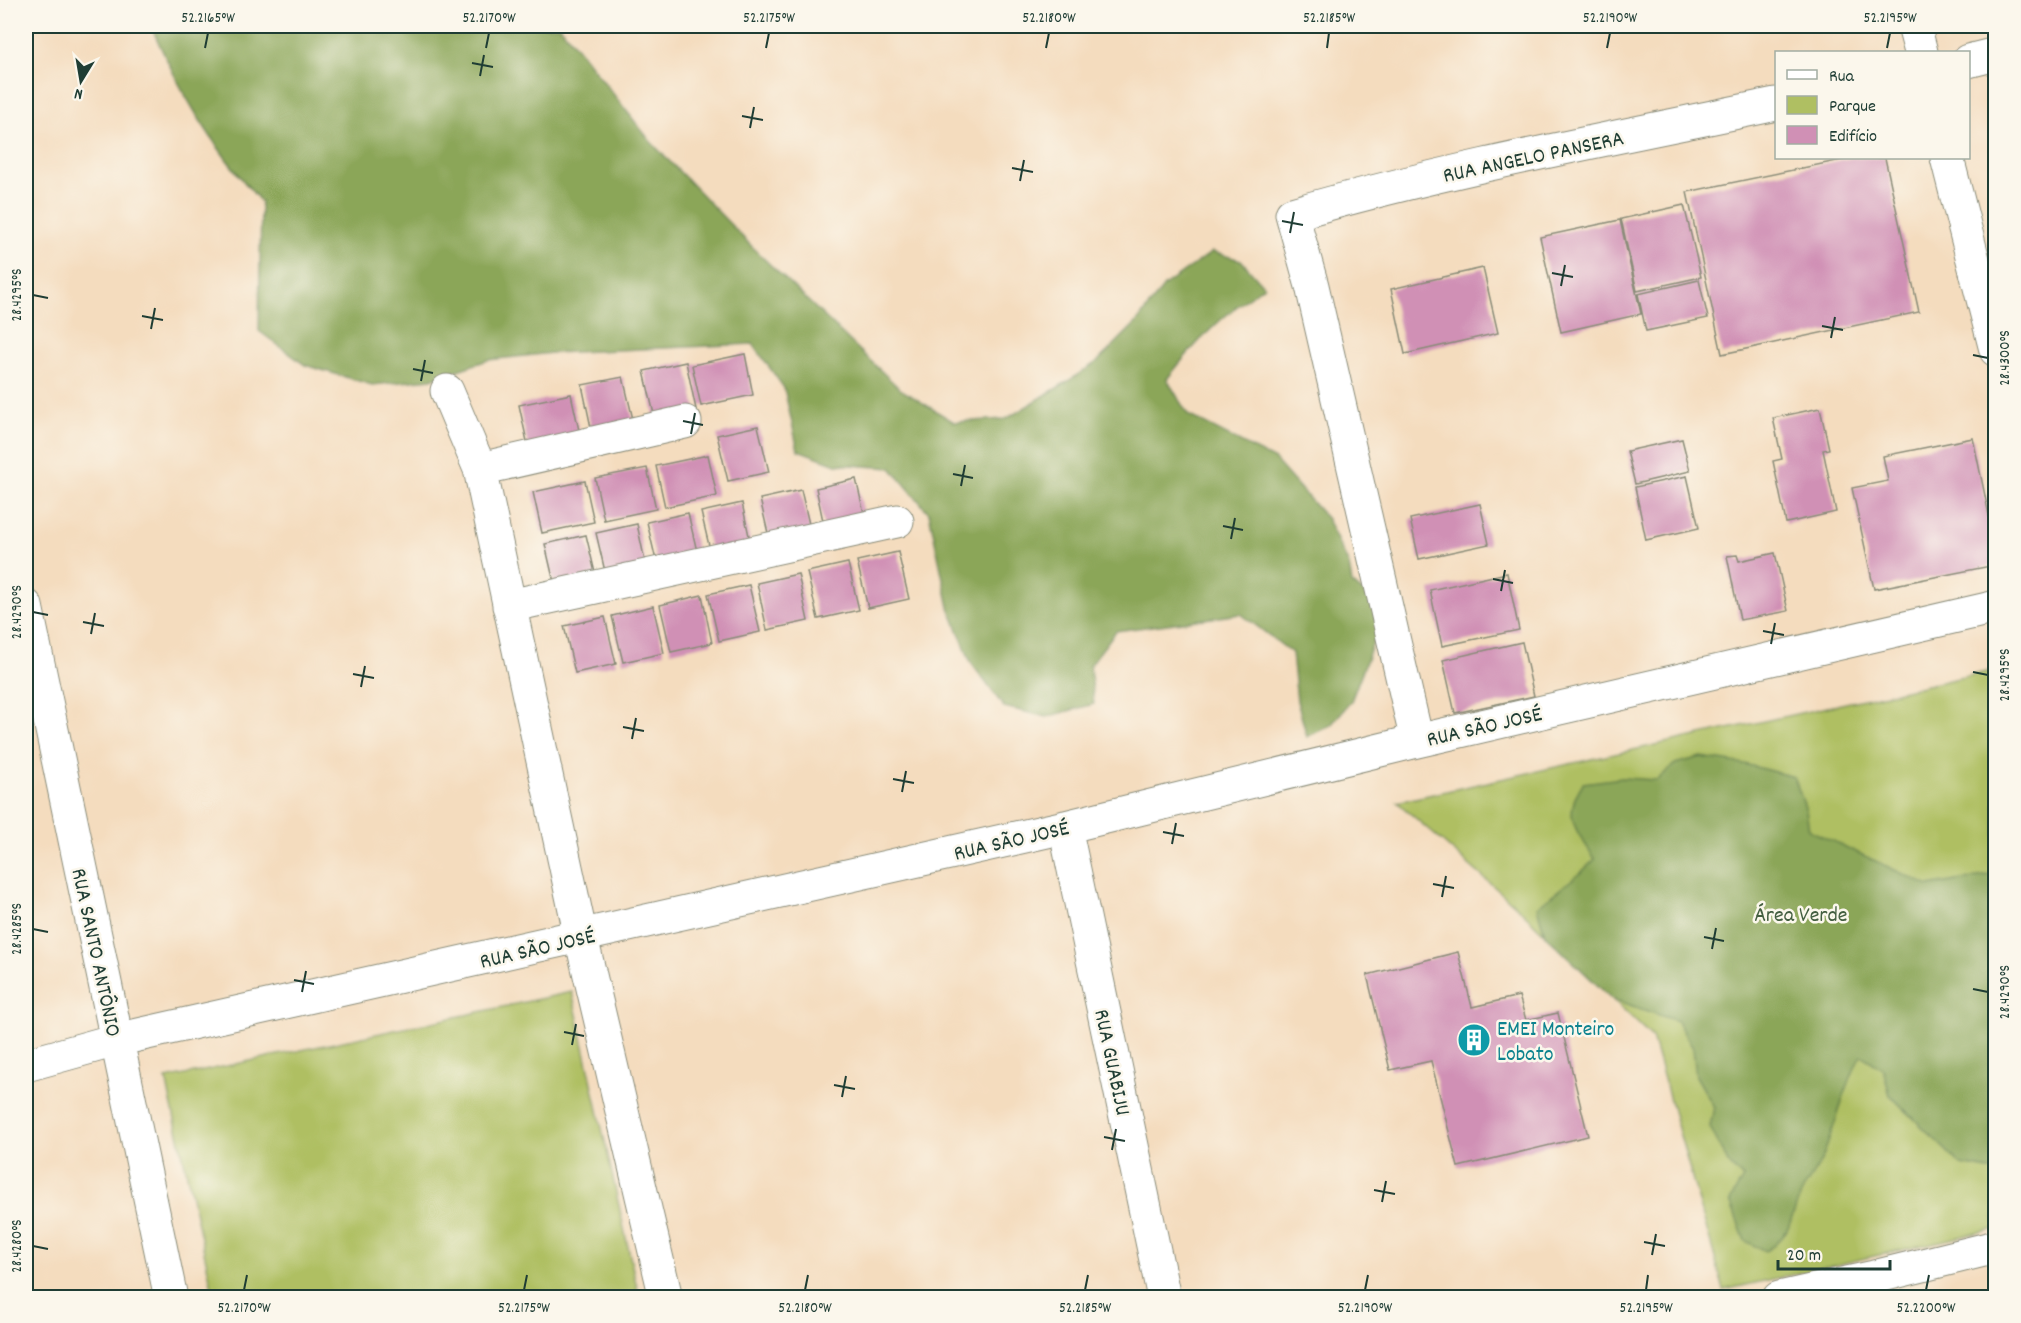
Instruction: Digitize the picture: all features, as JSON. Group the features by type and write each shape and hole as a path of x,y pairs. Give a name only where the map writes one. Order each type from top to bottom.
{"street":[{"path":"1914,26 1921,51"},
{"path":"1970,60 1995,54"},
{"name":"RUA ANGELO PANSERA","path":"1417,741 1312,286 1292,214 1374,190 1775,104"},
{"path":"1947,159 1995,350"},
{"path":"447,391 480,470 581,937 666,1298"},
{"path":"480,470 685,422"},
{"path":"510,606 897,521"},
{"name":"RUA SANTO ANTÔNIO","path":"26,606 171,1298"},
{"name":"RUA SÃO JOSÉ","path":"26,1065 116,1040 1065,827 1417,741 1995,607"},
{"name":"RUA GUABIJU","path":"1065,827 1164,1298"},
{"path":"1779,1298 1876,1287 1995,1247"}],"green space":[{"path":"151,26 560,26 651,142 759,254 900,389 954,422 1006,419 1098,361 1137,322 1164,286 1212,252 1241,260 1264,286 1212,328 1167,379 1188,415 1275,460 1327,519 1349,565 1352,583 1373,601 1378,630 1351,701 1331,725 1307,737 1297,701 1292,653 1241,614 1116,631 1090,665 1094,704 1047,717 1004,707 971,663 949,607 929,513 891,468 836,464 798,450 784,388 753,344 552,353 488,360 431,379 372,385 305,365 259,331 261,202 227,160 199,118 174,74"},
{"name":"Área Verde","path":"1995,670 1995,1229 1724,1290 1652,1037 1515,905 1397,802"},
{"path":"1701,757 1744,764 1794,777 1806,810 1809,830 1929,886 1995,874 1995,1171 1961,1165 1890,1095 1883,1069 1861,1055 1822,1159 1803,1190 1785,1233 1765,1251 1745,1241 1730,1201 1743,1178 1728,1163 1710,1127 1714,1107 1696,1076 1693,1048 1677,1021 1612,999 1545,935 1537,907 1595,859 1577,831 1572,814 1576,795 1583,783 1622,778 1657,780 1675,764"},
{"path":"572,992 639,1297 214,1297 166,1079"}],"building":[{"path":"1846,159 1885,159 1919,312 1722,354 1687,192"},
{"path":"1684,205 1701,277 1637,291 1621,219"},
{"path":"1620,220 1641,314 1561,332 1540,237"},
{"path":"1483,268 1498,333 1405,354 1391,289"},
{"path":"1699,280 1708,318 1646,331 1638,294"},
{"path":"745,354 753,395 701,406 692,365"},
{"path":"686,362 697,414 656,423 644,371"},
{"path":"623,377 635,428 593,437 582,385"},
{"path":"571,394 580,435 528,446 519,405"},
{"path":"1820,408 1829,449 1823,450 1836,512 1786,523 1773,461 1782,459 1773,418"},
{"path":"758,426 769,472 728,481 717,435"},
{"path":"1973,438 1996,549 1996,565 1874,589 1852,488 1888,481 1883,456"},
{"path":"1682,439 1690,471 1635,484 1627,451"},
{"path":"708,455 717,496 665,507 656,466"},
{"path":"647,468 656,509 604,520 595,478"},
{"path":"1687,476 1699,528 1646,540 1635,487"},
{"path":"856,479 867,526 826,535 816,488"},
{"path":"585,481 594,522 542,533 533,492"},
{"path":"801,490 812,537 771,546 760,499"},
{"path":"742,503 752,550 712,558 701,512"},
{"path":"1480,504 1489,544 1419,559 1410,519"},
{"path":"688,513 699,560 658,569 647,522"},
{"path":"637,524 647,571 607,580 596,533"},
{"path":"586,535 597,581 556,591 545,544"},
{"path":"898,552 909,599 868,608 857,561"},
{"path":"1775,553 1788,611 1740,620 1727,556 1737,555 1739,561"},
{"path":"848,563 859,610 818,619 807,572"},
{"path":"1507,573 1519,630 1442,646 1430,590"},
{"path":"798,574 808,621 767,630 757,583"},
{"path":"749,585 760,632 719,641 708,594"},
{"path":"702,595 712,643 671,652 660,605"},
{"path":"653,606 664,653 623,662 612,616"},
{"path":"605,617 616,664 575,673 564,626"},
{"path":"1522,642 1534,696 1455,713 1443,660"},
{"name":"EMEI Monteiro Lobato","path":"1458,952 1472,1007 1519,996 1526,1020 1558,1013 1588,1136 1458,1167 1431,1061 1390,1070 1367,975"}],"place":[{"name":"EMEI Monteiro Lobato","path":"1474,1040"}]}
